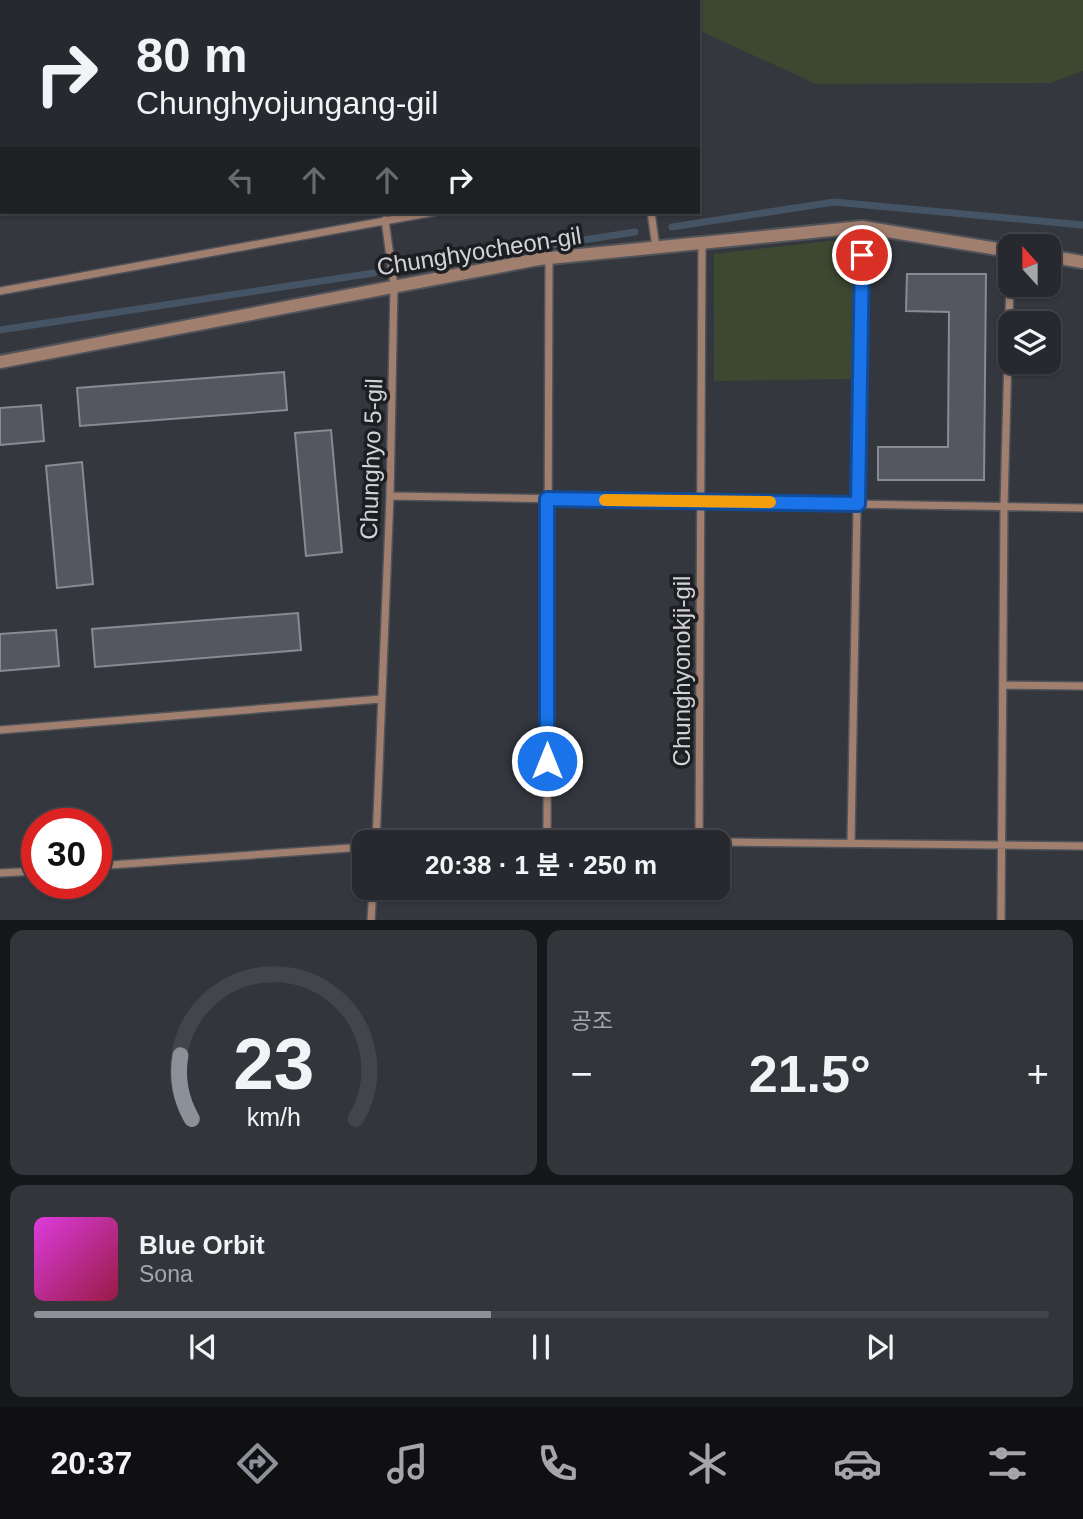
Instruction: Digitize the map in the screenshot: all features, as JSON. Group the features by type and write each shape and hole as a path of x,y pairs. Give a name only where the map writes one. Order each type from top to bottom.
{"street":[{"path":"0,291 422,214"},
{"path":"651,214 656,248"},
{"name":"Chunghyo 5-gil","path":"376,830 390,496 394,285 385,220"},
{"path":"851,843 862,227"},
{"name":"Chunghyocheon-gil","path":"0,362 394,285 549,259 862,227 998,249"},
{"name":"Chunghyonokji-gil","path":"699,830 702,243"},
{"path":"1061,258 1083,261"},
{"path":"547,830 549,259"},
{"path":"1001,920 1004,506 1010,298"},
{"path":"390,496 1083,508"},
{"path":"1004,685 1083,685"},
{"path":"0,730 381,699"},
{"path":"730,842 1083,846"},
{"path":"112,865 352,848"},
{"path":"0,873 21,872"},
{"path":"371,920 372,900"}],"green space":[{"path":"700,0 1083,0 1083,71 1051,83 816,84 700,31"},
{"path":"856,238 853,379 714,381 714,254"}],"building":[{"path":"907,274 986,274 984,480 878,480 878,447 948,447 949,312 906,311"},
{"path":"284,372 287,410 80,426 77,388"},
{"path":"41,405 44,441 0,445 0,408"},
{"path":"331,430 342,552 306,556 295,433"},
{"path":"82,462 93,584 57,588 46,466"},
{"path":"298,613 301,650 95,667 92,629"},
{"path":"56,630 59,666 0,671 0,634"}],"waterway":[{"path":"672,227 834,202 1083,225"},
{"path":"410,267 635,232"},
{"path":"0,330 374,273"}],"slow traffic":[{"path":"605,500 770,502"}],"route":[{"path":"547,761 547,499 858,504 862,255"}]}
